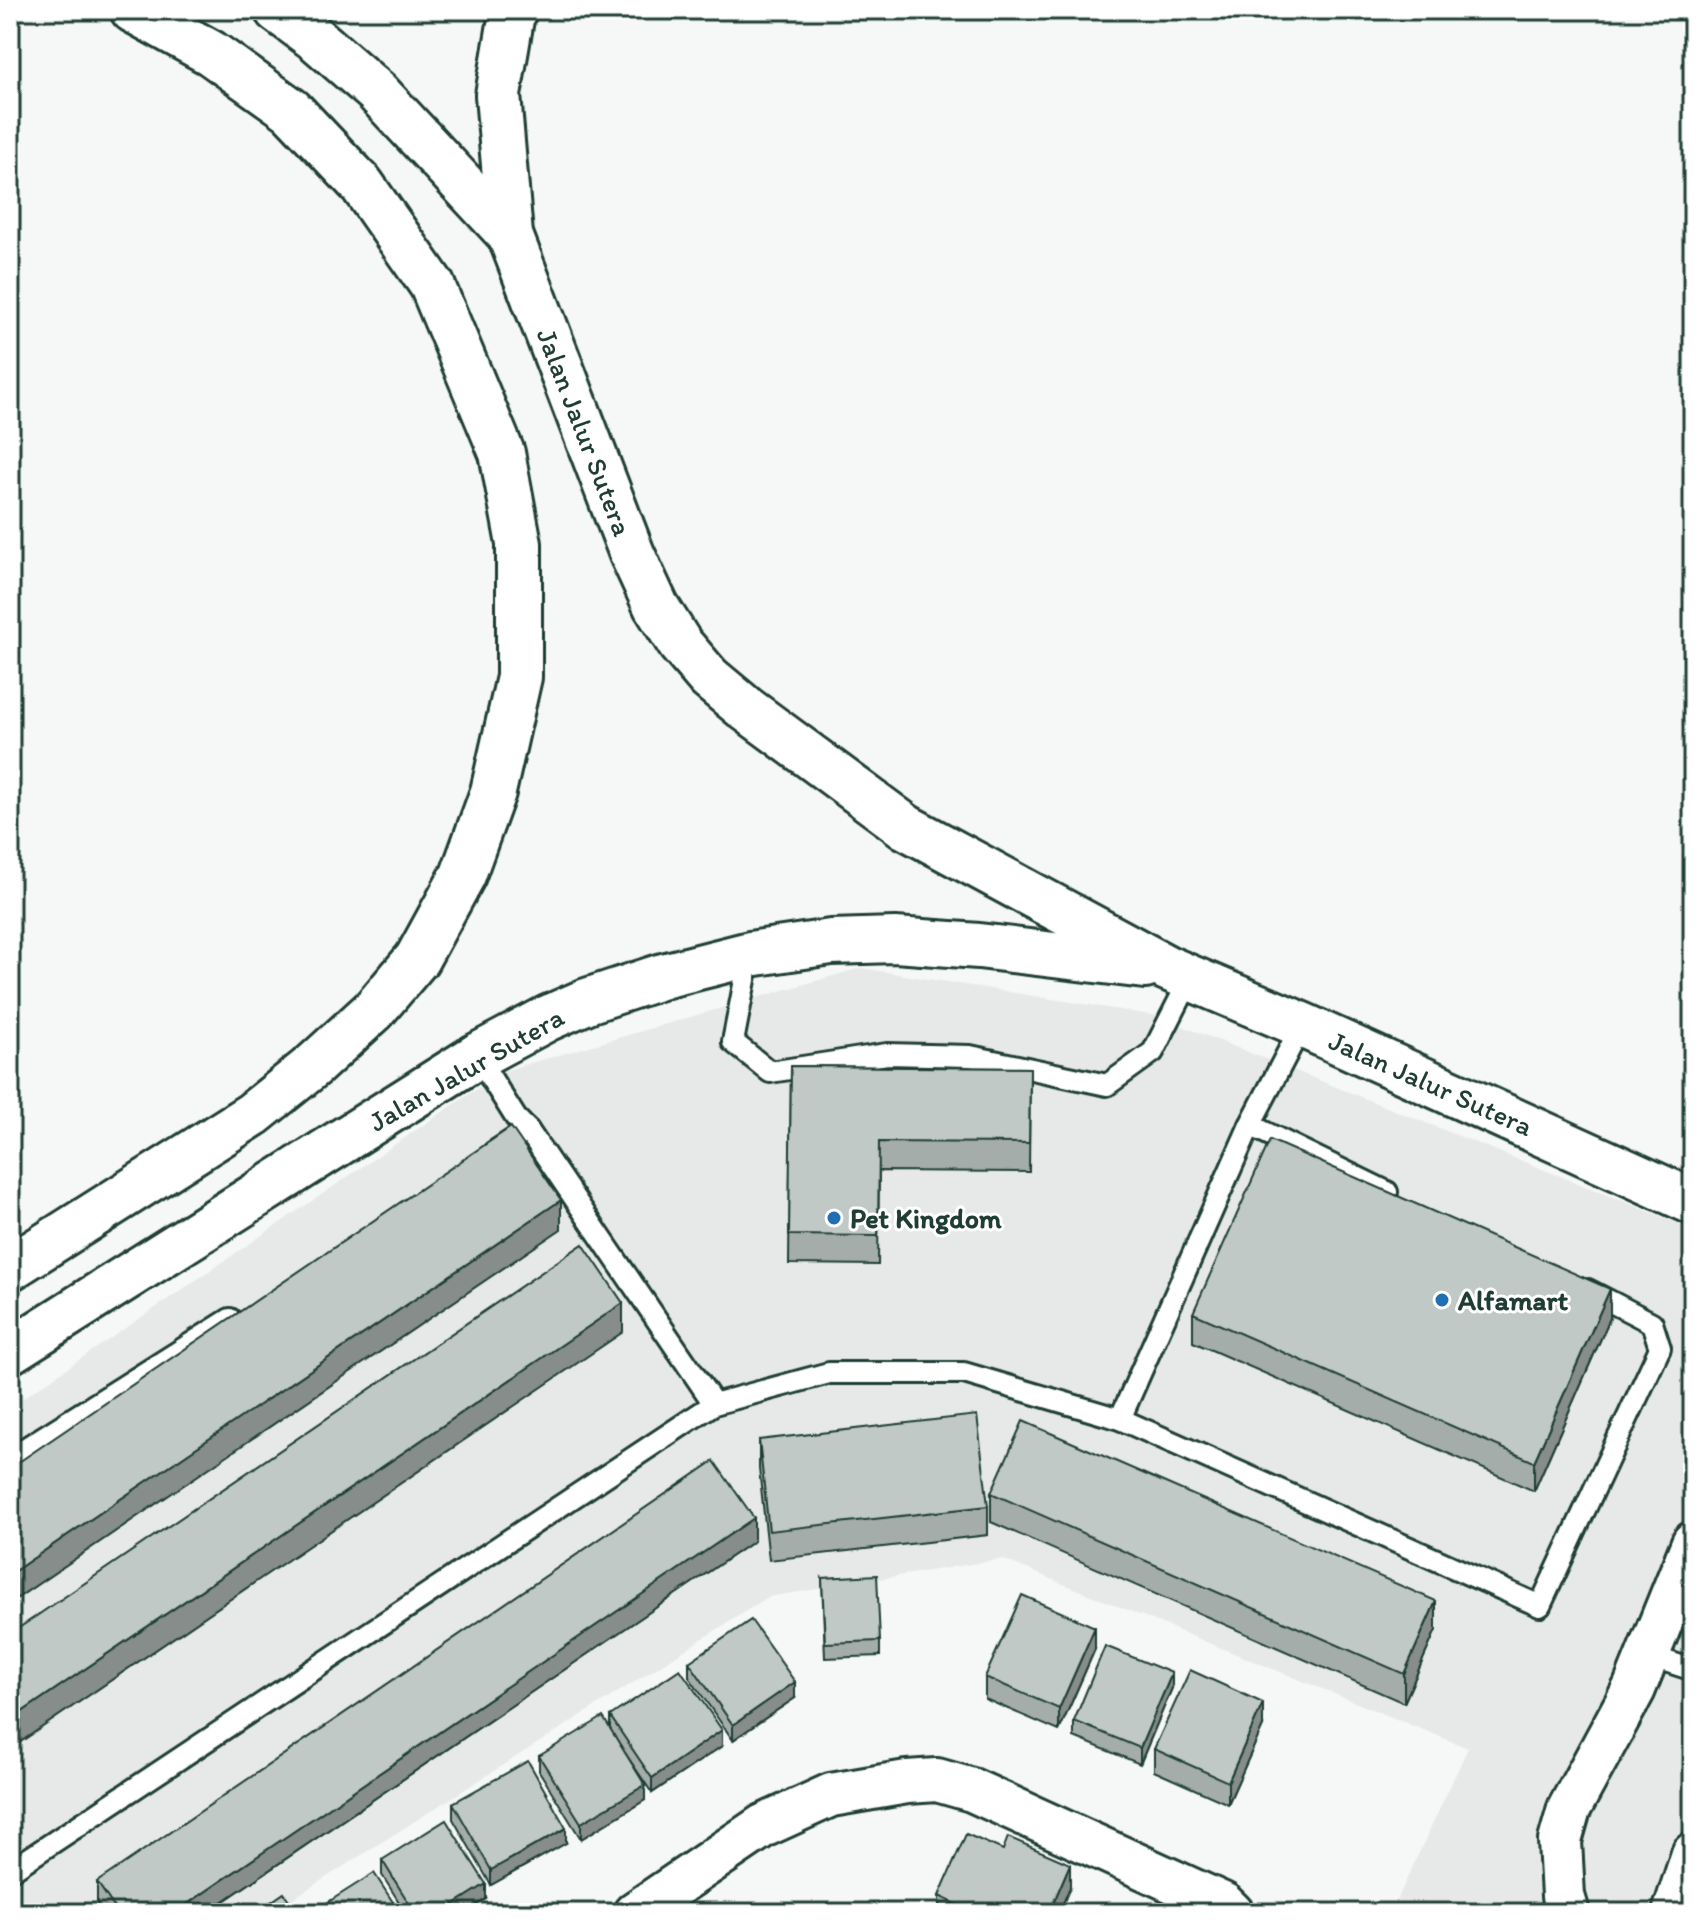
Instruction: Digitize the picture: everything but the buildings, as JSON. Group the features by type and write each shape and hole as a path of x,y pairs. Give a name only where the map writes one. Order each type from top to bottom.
{"main road":[{"path":"10,1268 253,1114 314,1065 382,1000 417,959 463,875 493,792 519,677 519,544 502,453 432,285 362,185 291,110 211,53 133,10"},
{"path":"277,10 377,92 510,235"},
{"name":"Jalan Jalur Sutera","path":"514,10 498,95 510,235 632,554 656,606 680,644 709,678 906,827 1179,974 1302,1025 1693,1202"},
{"name":"Jalan Jalur Sutera","path":"10,1351 477,1056 587,1001 663,976 750,954 831,942 895,940 979,946 1179,974"}],"street":[{"path":"1568,1913 1563,1896 1560,1841 1569,1809 1634,1689 1693,1543"},
{"path":"635,1913 763,1826 831,1795 937,1780 972,1790 1223,1904 1232,1913"},
{"path":"1674,1913 1693,1854"}],"lane":[{"path":"750,954 733,1042 770,1072 887,1054 970,1056 1107,1085 1153,1052 1179,974"},
{"path":"1120,1419 1250,1125 1302,1025"},
{"path":"477,1056 516,1118 528,1130 714,1404"},
{"path":"1250,1125 1405,1201"},
{"path":"475,1164 528,1130"},
{"path":"10,1871 714,1404 829,1373 964,1373 1120,1419 1540,1606 1660,1348 1652,1323 1575,1284"},
{"path":"10,1458 249,1307"},
{"path":"1647,1655 1693,1670"}],"shaded area":[{"path":"861,968 1157,1016 1693,1229 1693,1913 1391,1913 1468,1748 1002,1559 768,1597 270,1913 10,1913 10,1407 503,1071"}],"place":[{"name":"Pet Kingdom","path":"834,1218"},
{"name":"Alfamart","path":"1442,1300"}]}
